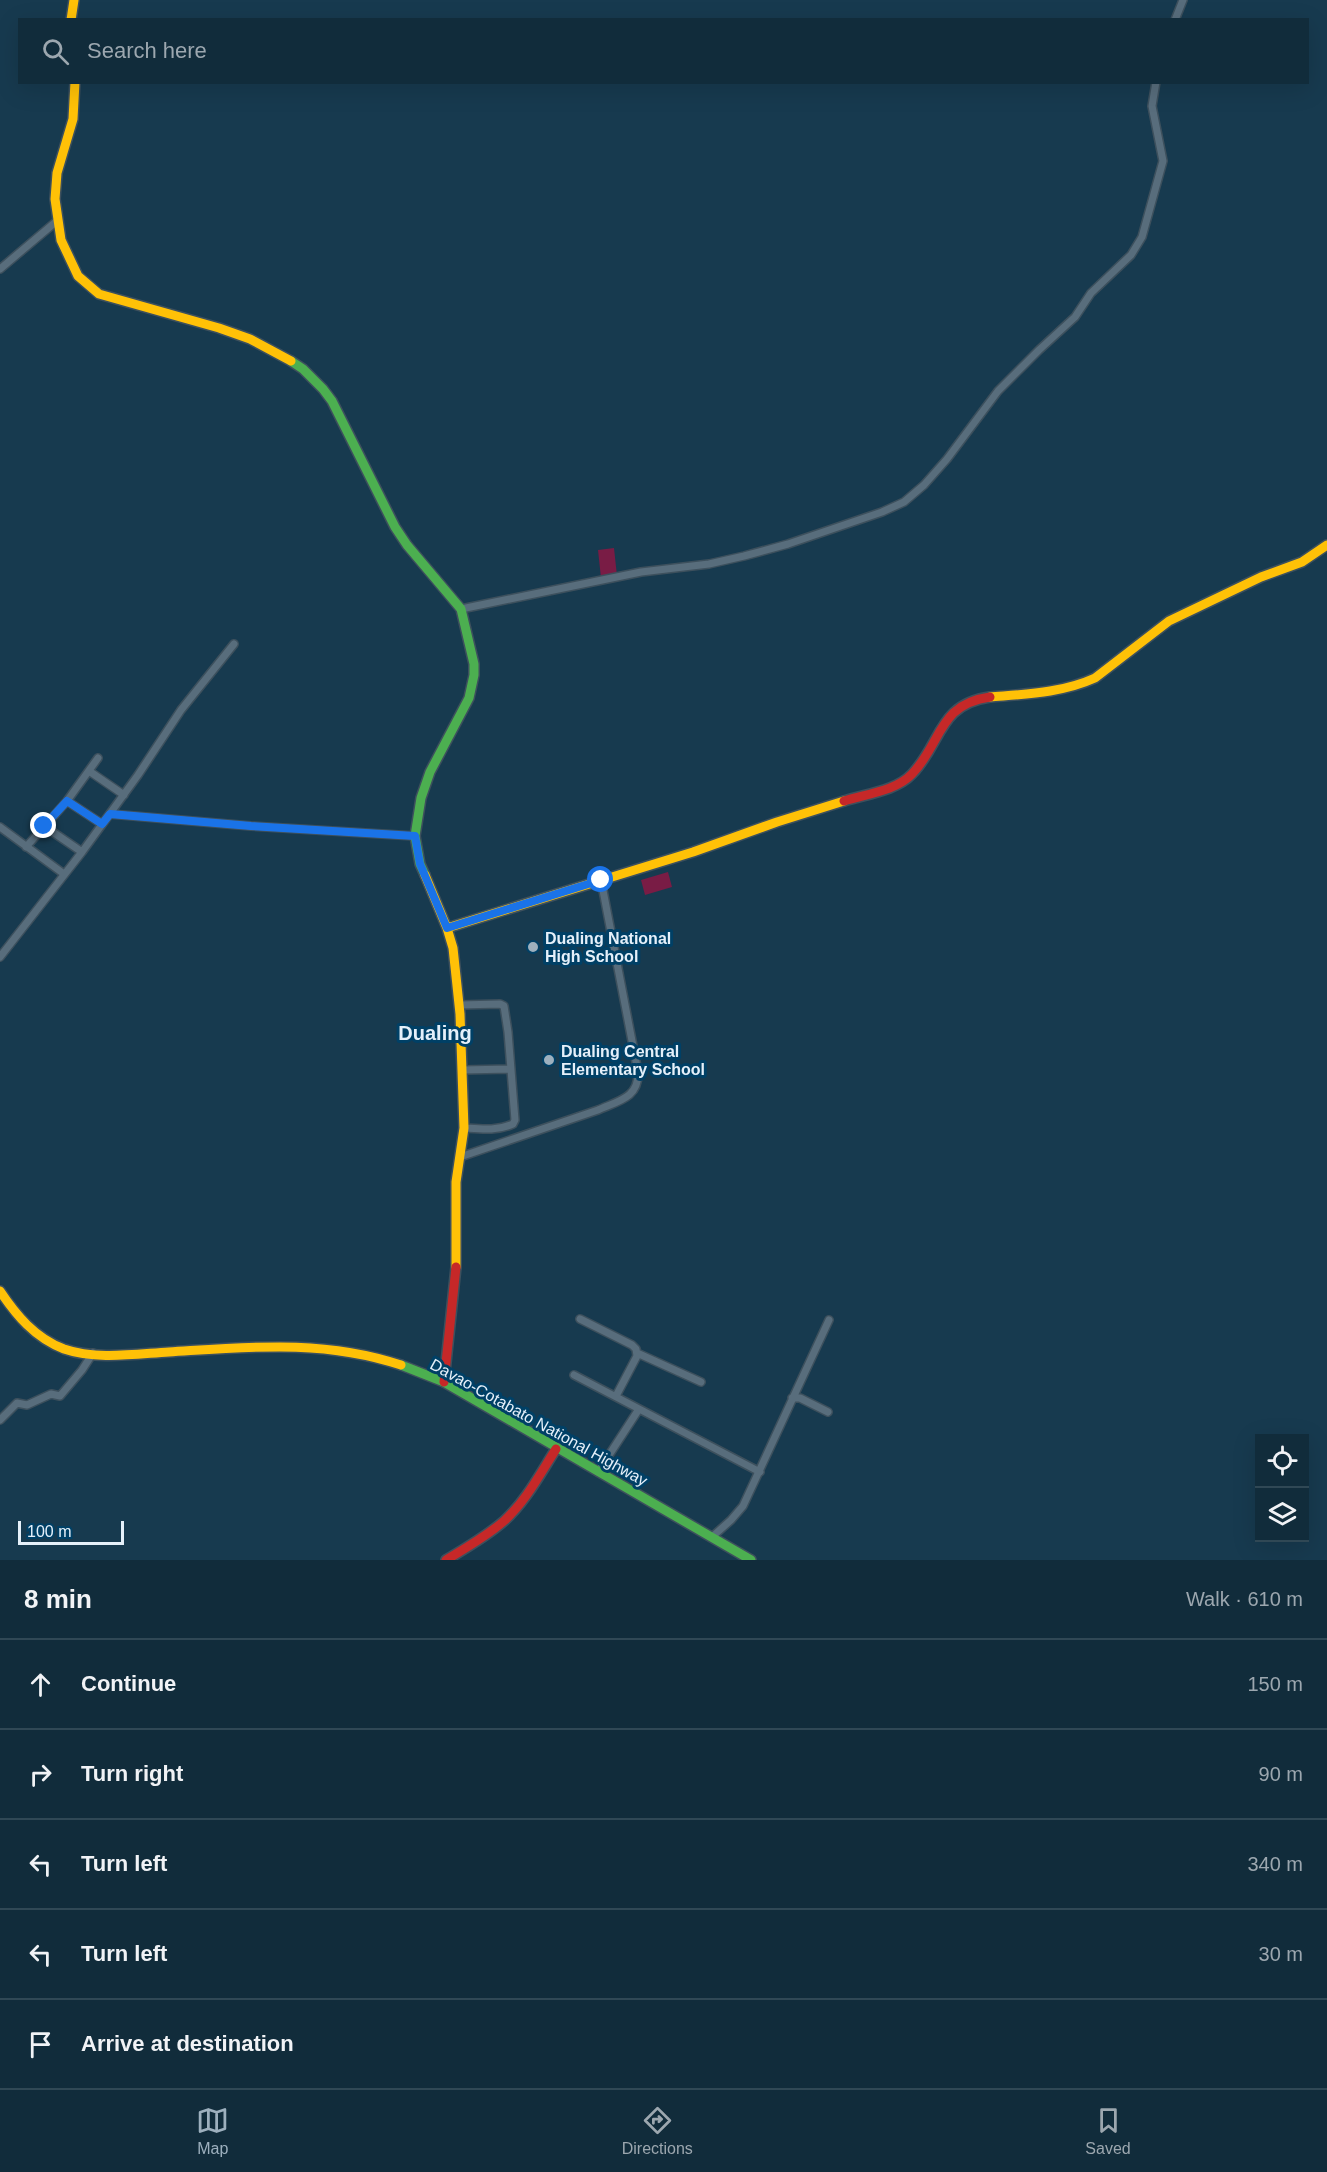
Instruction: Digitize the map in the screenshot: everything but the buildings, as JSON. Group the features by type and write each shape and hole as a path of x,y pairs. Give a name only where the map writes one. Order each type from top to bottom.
{"main road":[{"path":"71,18 74,0"},
{"path":"75,84 76,113 58,172 55,190 58,220 72,265 86,285 99,294 226,330 275,352 310,375 335,405 395,527 407,545 461,609 474,664 472,688 465,709 430,772 421,798 415,836 420,864 447,928 456,966 459,1005 464,1128 455,1194 456,1274 444,1382"},
{"path":"447,928 693,852 840,801 900,783 910,777 922,761 951,712 962,705 976,699 1076,686 1095,678 1156,628 1261,577 1302,562 1327,544"},
{"name":"Davao-Cotabato National Highway","path":"0,1290 21,1320 44,1339 63,1348 93,1353 295,1346 380,1358 444,1382 751,1560"},
{"path":"446,1560 494,1529 509,1515 522,1501 556,1449"}],"street":[{"path":"1176,18 1183,0"},
{"path":"461,609 630,574 709,564 744,556 882,512 904,502 924,485 947,459 998,391 1076,317 1091,293 1136,249 1142,237 1163,161 1152,106 1156,84"},
{"path":"0,269 58,220"},
{"path":"0,957 110,814 181,710 234,644"},
{"path":"26,847 67,801 98,758"},
{"path":"89,771 123,795"},
{"path":"67,801 102,824"},
{"path":"110,814 251,826 415,836"},
{"path":"44,826 82,852"},
{"path":"0,827 64,874"},
{"path":"460,1157 598,1110 617,1102 635,1090 638,1083 638,1072 601,880"},
{"path":"459,1005 501,1004 504,1006 515,1119 513,1124 494,1129 464,1128"},
{"path":"462,1070 510,1069"},
{"path":"580,1319 632,1346 637,1353 701,1382"},
{"path":"712,1537 743,1506 829,1320"},
{"path":"0,1420 17,1403 27,1406 51,1394 60,1396 93,1353"},
{"path":"616,1396 637,1353"},
{"path":"574,1375 760,1472"},
{"path":"792,1398 800,1398 828,1412"},
{"path":"598,1472 639,1409"}],"shaded area":[{"path":"614,548 617,576 601,578 598,550"},
{"path":"668,872 672,887 645,895 641,880"}],"traffic: fast":[{"path":"291,361 303,369 332,401 395,527 407,545 461,609 474,664 474,675 469,698 430,772 421,798 415,836 420,864 425,875"},
{"path":"401,1365 444,1382 751,1560"}],"traffic: slow":[{"path":"71,18 74,0"},
{"path":"75,84 73,119 57,173 55,199 61,240 78,276 99,294 219,328 250,339 291,361"},
{"path":"990,697 1057,690 1095,678 1169,621 1261,577 1302,562 1327,545"},
{"path":"447,928 693,852 844,801"},
{"path":"425,875 453,948 460,1014 464,1128 456,1182 456,1267"},
{"path":"0,1291 35,1332 64,1349 76,1352 116,1355 228,1348 314,1348 343,1351 401,1365"}],"traffic: jam":[{"path":"844,801 889,788 905,780 922,762 950,716 973,701 990,697"},
{"path":"444,1382 456,1267"},
{"path":"446,1560 491,1532 512,1513 556,1449"}],"place":[{"name":"Dualing National High School","path":"533,947"},
{"name":"Dualing Central Elementary School","path":"549,1060"}],"district":[{"name":"Dualing","path":"435,1033"}],"route":[{"path":"44,826 67,801 102,824 110,814 251,826 415,836 420,864 447,928 601,880"}]}
